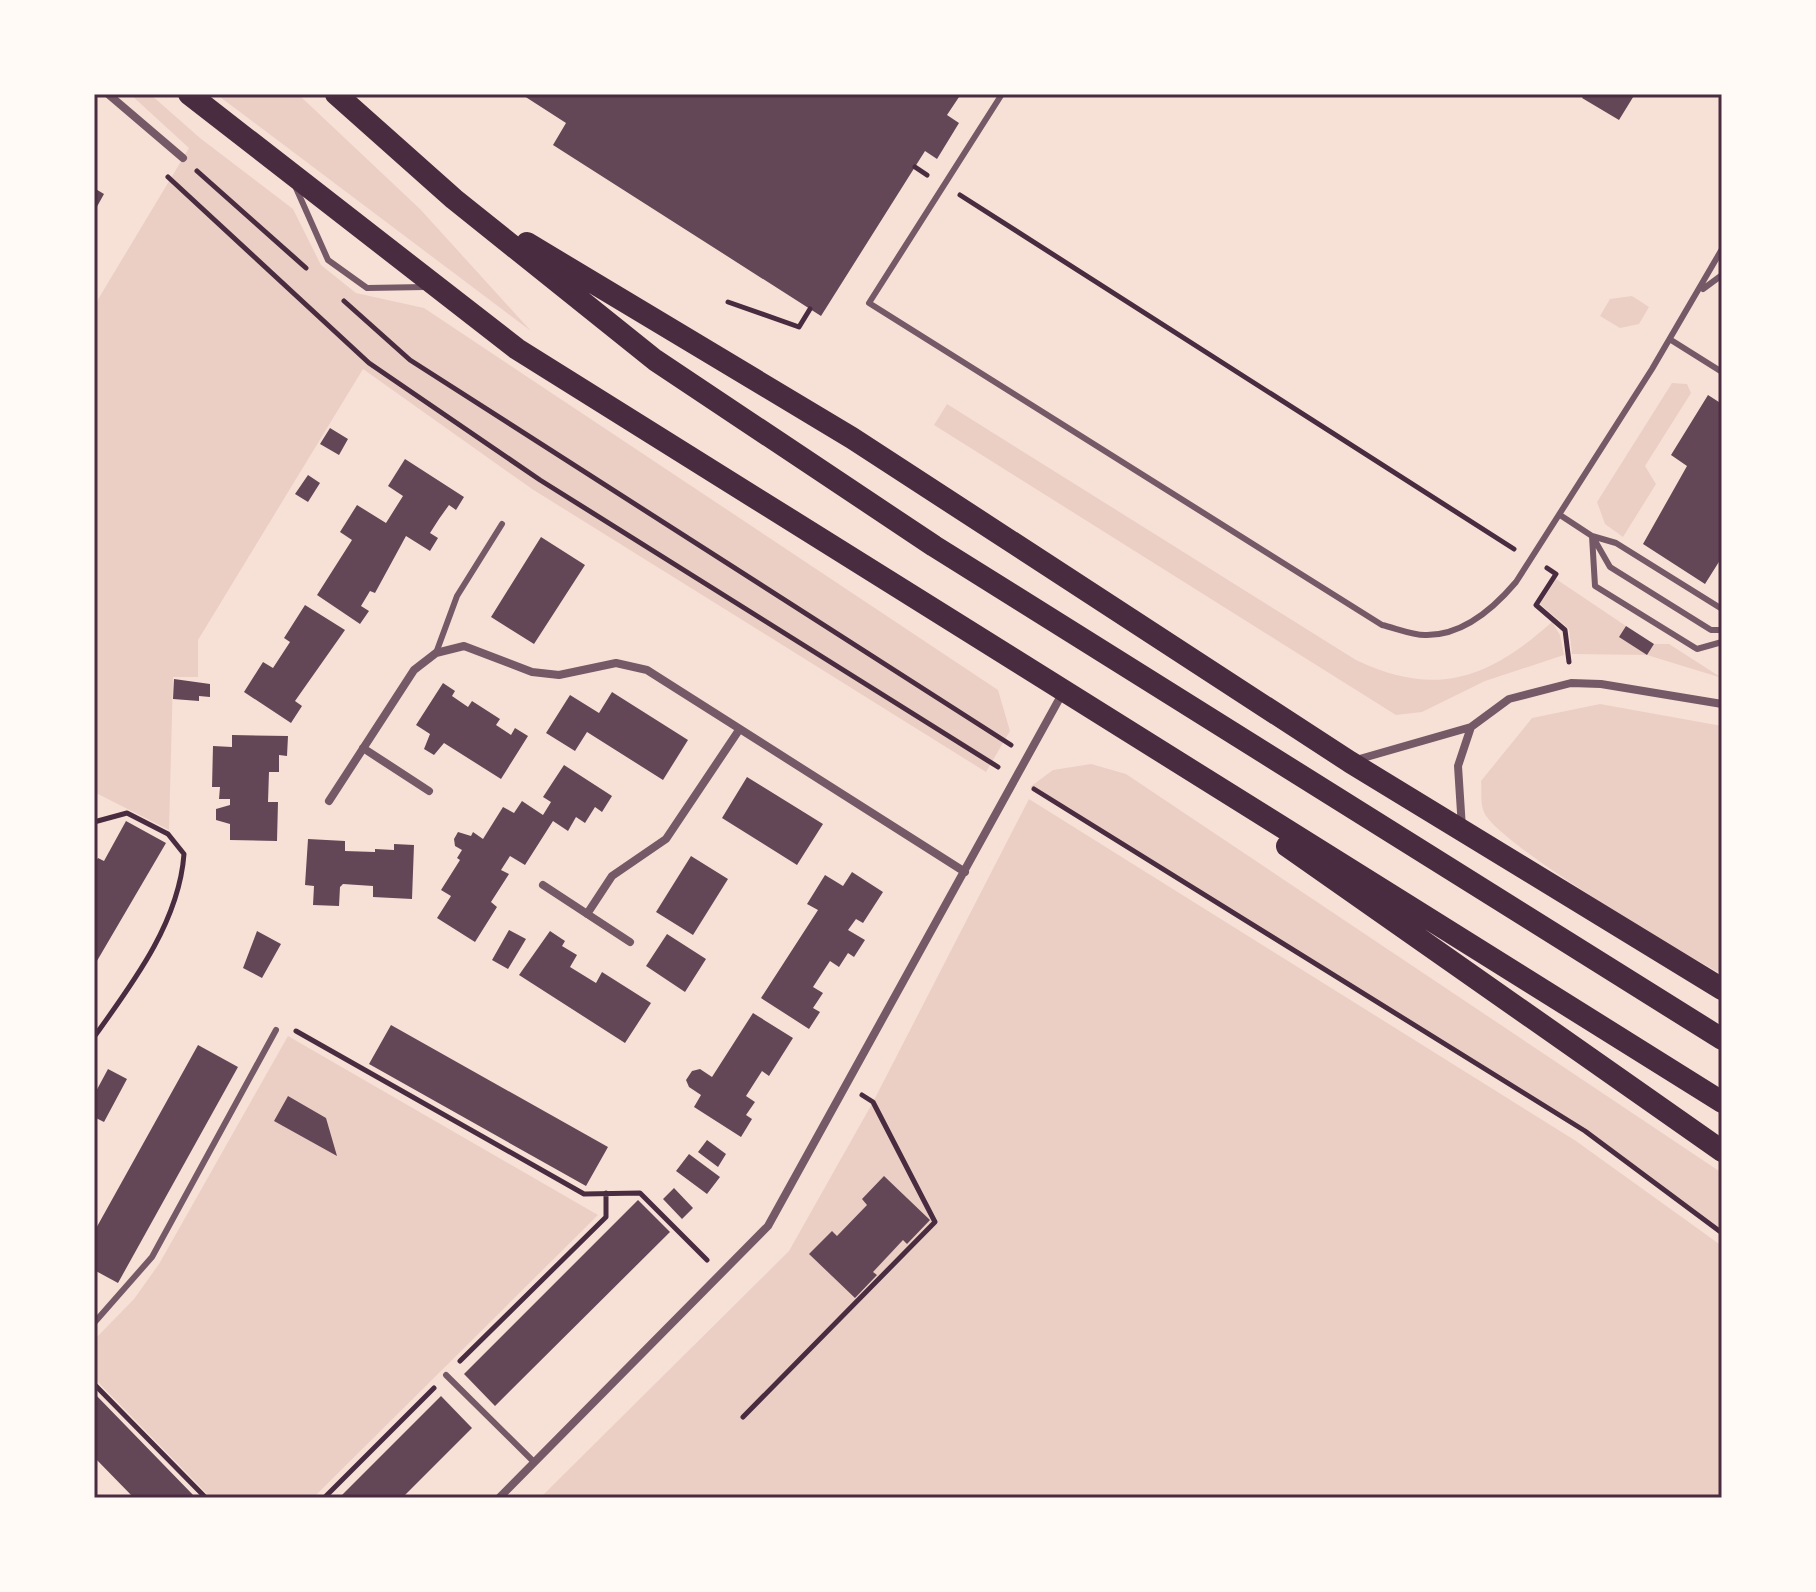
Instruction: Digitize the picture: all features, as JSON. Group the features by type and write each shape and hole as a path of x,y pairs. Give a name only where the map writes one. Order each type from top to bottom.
{"highway":[{"path":"189,94 517,349 1722,1102"},
{"path":"336,94 454,199 655,360 920,537 1722,1039"},
{"path":"454,199 852,438 1350,762 1722,989"},
{"path":"1064,690 1722,1151"}],"street":[{"path":"108,94 183,158"},
{"path":"329,801 414,670 436,653 464,646 532,672 559,675 616,663 647,670 965,872"},
{"path":"1350,762 1471,727 1509,699 1571,683 1601,684 1722,704"},
{"path":"499,1498 768,1226 1064,690"},
{"path":"1463,833 1458,766 1471,727"},
{"path":"587,914 612,876 666,839 739,730"},
{"path":"363,748 429,791"},
{"path":"543,885 630,942"}],"lane":[{"path":"1002,94 869,303 1382,625 1426,635 1466,626 1500,601 1532,560 1671,340 1722,249"},
{"path":"290,174 328,260 367,288 436,287"},
{"path":"1699,292 1720,277"},
{"path":"1671,340 1722,372"},
{"path":"1560,515 1592,536 1616,543 1722,609"},
{"path":"436,653 457,596 502,524"},
{"path":"1592,536 1610,567 1711,630 1722,630"},
{"path":"1592,536 1595,586 1697,649 1722,642"},
{"path":"94,1323 152,1257 276,1030"},
{"path":"446,1375 534,1462"}],"path":[{"path":"183,158 308,269"},
{"path":"915,167 1556,574 1536,605 1565,630 1571,683"},
{"path":"161,171 369,363 540,480 1585,1131 1722,1233"},
{"path":"342,299 410,360 1028,756"},
{"path":"728,302 799,327 810,309"},
{"path":"94,822 127,813 168,834 184,854 182,887 136,978 94,1037"},
{"path":"276,1030 292,1029 584,1194 640,1193 722,1275"},
{"path":"743,1417 935,1222 873,1102 847,1086"},
{"path":"324,1498 606,1217 606,1193"},
{"path":"94,1384 206,1498"}],"shaded area":[{"path":"130,94 150,94 200,138 293,209 321,265 356,293 424,308 998,690 1010,731 986,772 532,489 363,369 198,640 198,677 173,677 169,830 94,792 94,306 189,148"},
{"path":"216,94 298,94 420,209 531,331"},
{"path":"1632,296 1649,307 1639,324 1620,328 1600,316 1610,299"},
{"path":"1672,383 1687,384 1691,393 1645,466 1656,484 1623,537 1605,524 1597,502"},
{"path":"947,404 1356,660 1385,672 1436,680 1460,677 1506,657 1552,622 1560,635 1564,655 1485,681 1422,712 1396,715 934,425"},
{"path":"1556,579 1626,626 1620,637 1647,655 1572,654 1569,629 1540,604"},
{"path":"1654,644 1669,644 1722,678 1647,655"},
{"path":"1600,704 1722,726 1722,974 1554,872 1496,827 1484,812 1481,781 1532,718"},
{"path":"1091,764 1126,774 1722,1173 1722,1233 1585,1131 1030,787 1053,770"},
{"path":"1029,799 1576,1141 1722,1246 1722,1498 540,1498 789,1251 873,1102"},
{"path":"288,1036 598,1215 313,1498 211,1498 94,1378 94,1340 134,1299 159,1264"}],"building":[{"path":"521,94 961,94 947,115 959,123 937,159 925,151 821,316 553,145 566,123"},
{"path":"1585,94 1635,94 1619,120 1582,98"},
{"path":"94,188 104,194 94,212"},
{"path":"1708,395 1722,404 1722,557 1705,584 1643,544 1687,466 1671,455"},
{"path":"330,428 348,439 339,455 320,444"},
{"path":"405,459 464,497 456,510 449,505 430,533 438,538 430,551 406,536 375,593 370,591 361,606 369,611 360,624 317,595 352,540 340,532 357,505 386,523 403,496 388,486"},
{"path":"308,475 320,483 308,502 295,494"},
{"path":"541,537 585,565 534,644 491,617"},
{"path":"305,605 345,630 295,701 302,706 291,723 244,692 263,662 273,668 290,642 284,638"},
{"path":"1626,626 1654,644 1647,655 1619,637"},
{"path":"174,679 210,684 210,697 199,696 199,701 173,699"},
{"path":"443,683 455,691 452,696 468,707 472,701 500,719 496,725 511,735 515,728 528,736 501,779 444,743 434,755 424,749 430,734 416,725"},
{"path":"612,692 688,740 663,780 587,732 575,751 546,733 570,695 599,713"},
{"path":"232,735 288,736 287,756 279,755 279,772 269,772 268,802 278,802 277,841 230,840 230,824 216,820 216,809 230,805 230,799 219,799 220,787 212,787 213,746 232,747"},
{"path":"564,765 612,796 602,812 595,807 585,823 576,817 568,831 553,821 525,865 510,856 501,870 509,874 491,902 497,907 475,942 437,918 451,896 441,890 460,860 457,858 462,850 455,846 454,839 458,832 471,836 473,832 483,839 503,807 514,813 522,801 543,815 551,802 543,797"},
{"path":"747,777 823,824 797,865 722,818"},
{"path":"126,821 166,843 94,966 94,865 98,858 104,861"},
{"path":"308,839 345,841 345,851 375,852 375,849 394,850 394,844 414,845 412,899 373,897 373,886 343,884 340,887 339,906 313,905 314,886 305,885"},
{"path":"691,856 728,879 693,935 656,912"},
{"path":"852,872 883,892 863,923 856,919 848,930 865,940 854,957 848,953 839,967 830,961 813,987 823,993 813,1008 820,1012 809,1029 761,998 818,910 807,904 825,875 843,886"},
{"path":"509,930 526,939 508,969 492,960"},
{"path":"257,931 281,944 262,978 243,968"},
{"path":"550,931 565,941 562,946 577,955 570,967 596,983 602,972 651,1003 625,1043 519,975"},
{"path":"667,934 706,959 685,992 646,966"},
{"path":"753,1013 793,1038 769,1076 762,1071 746,1096 755,1102 746,1115 752,1119 741,1137 694,1107 701,1095 689,1087 686,1080 692,1071 700,1069 712,1077"},
{"path":"391,1025 608,1147 586,1186 369,1064"},
{"path":"198,1045 238,1067 118,1283 94,1270 94,1232"},
{"path":"108,1069 127,1079 104,1122 94,1117 94,1095"},
{"path":"288,1096 326,1118 337,1156 274,1121"},
{"path":"707,1140 726,1154 718,1167 698,1152"},
{"path":"689,1154 720,1177 707,1194 676,1171"},
{"path":"884,1176 930,1220 907,1244 903,1240 873,1272 877,1275 855,1298 809,1254 832,1231 837,1236 867,1205 862,1199"},
{"path":"674,1188 693,1208 682,1219 663,1199"},
{"path":"638,1200 670,1232 495,1406 464,1374"},
{"path":"94,1393 196,1498 134,1498 94,1457"},
{"path":"441,1396 472,1428 402,1498 339,1498"}]}
